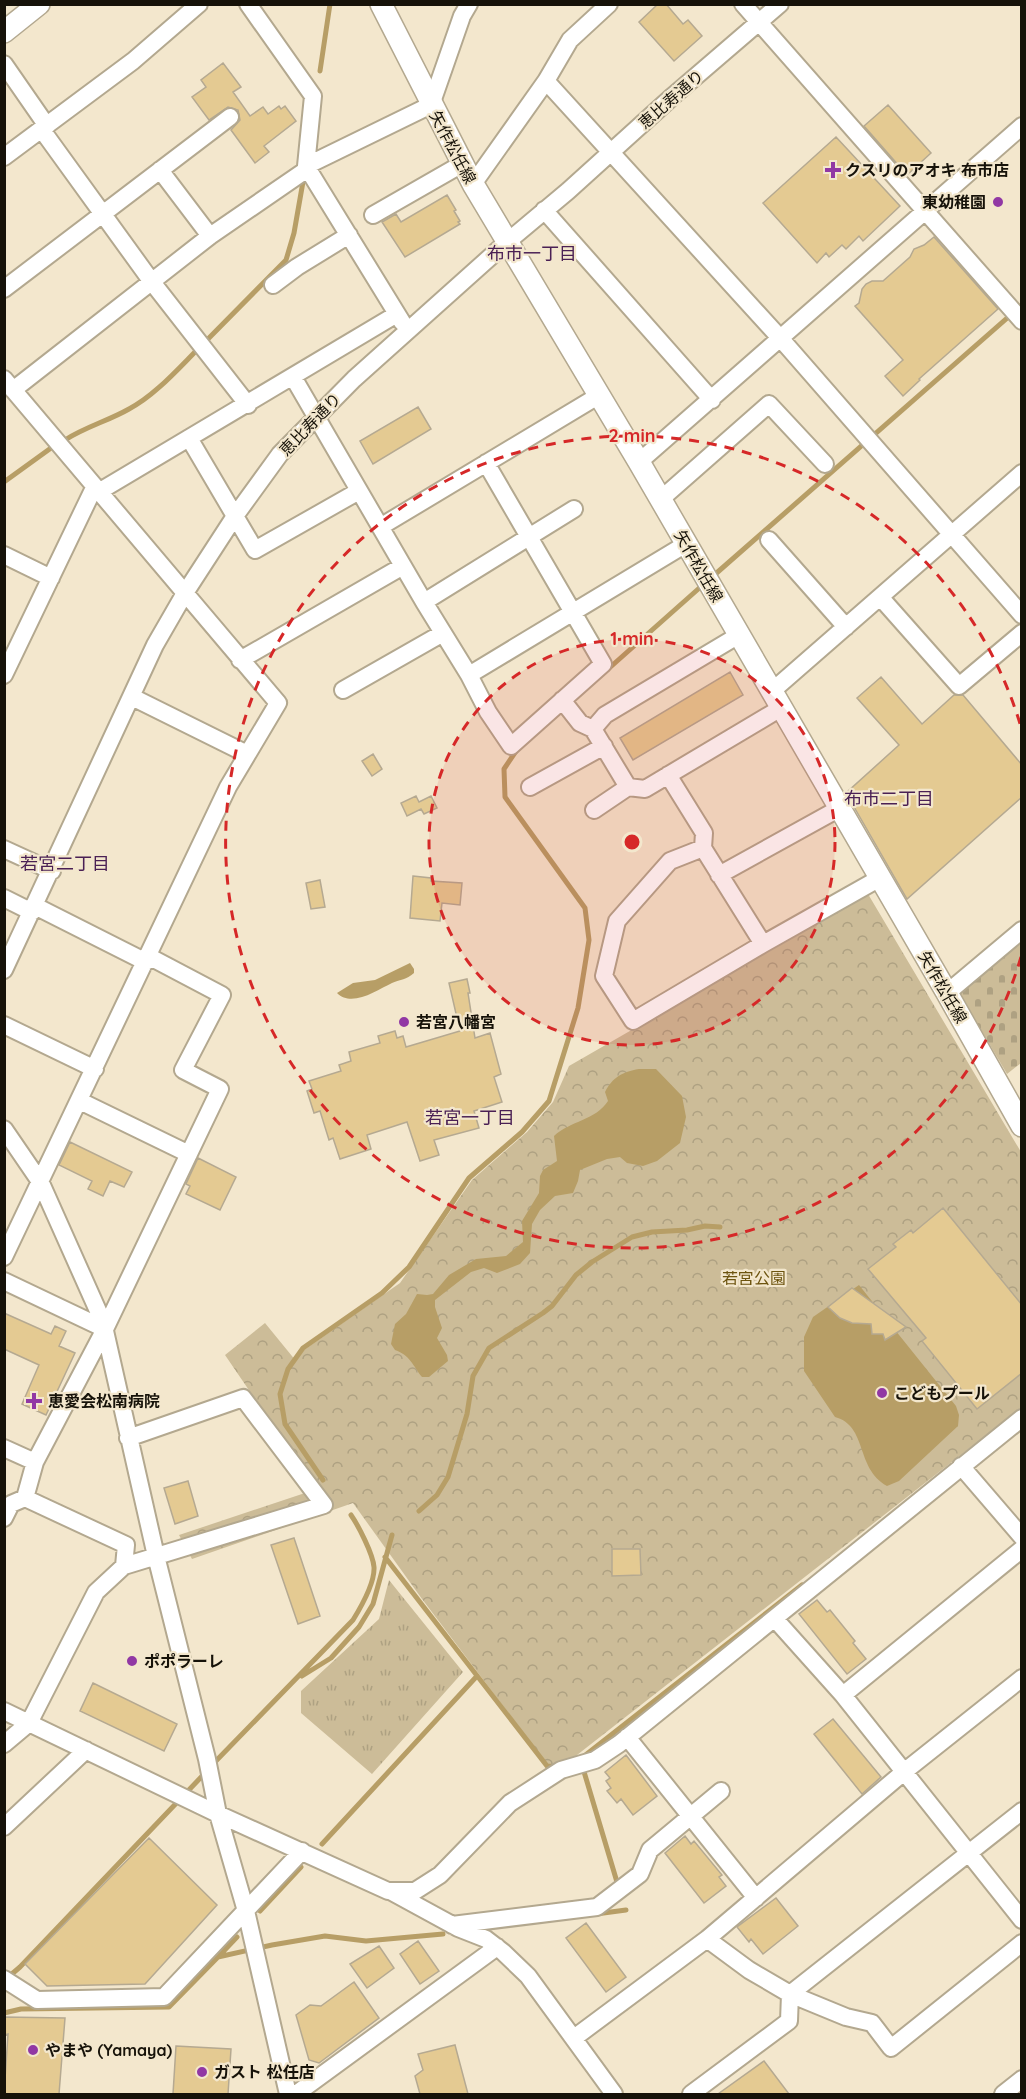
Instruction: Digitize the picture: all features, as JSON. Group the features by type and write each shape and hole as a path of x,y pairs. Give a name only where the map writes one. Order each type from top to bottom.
{"main road":[{"path":"4,32 39,4"},
{"name":"矢作松任線","path":"381,4 473,184 661,499 1022,1126"}],"street":[{"path":"4,157 133,61 199,4"},
{"path":"4,1257 228,787 278,703 9,384 152,282 210,236 306,170 313,96 248,4"},
{"path":"306,166 431,105 462,16 469,4"},
{"path":"473,184 546,81 570,40 609,4"},
{"path":"743,4 1015,314"},
{"name":"恵比寿通り","path":"4,970 52,871 155,645 184,593 280,454 407,331 780,4"},
{"path":"4,64 44,128 152,282 248,405"},
{"path":"546,81 781,339 1022,615"},
{"path":"6,285 230,117"},
{"path":"639,462 1022,126"},
{"path":"373,215 462,164"},
{"path":"306,166 407,331"},
{"path":"160,170 210,236"},
{"path":"544,210 712,400"},
{"path":"273,285 297,267 349,235"},
{"path":"4,675 11,644 51,578 92,492 100,491 248,405 397,314"},
{"path":"293,377 469,675 488,712 511,746 565,704 603,664 486,463"},
{"path":"380,526 598,396"},
{"path":"661,499 769,404 825,464"},
{"path":"189,438 255,550 359,491"},
{"path":"594,810 628,788 645,789 776,700 846,627 1022,473"},
{"path":"424,602 574,509"},
{"path":"769,540 846,627"},
{"path":"469,675 686,544"},
{"path":"4,555 51,578"},
{"path":"240,660 403,566"},
{"path":"881,598 959,686 1022,633"},
{"path":"343,690 443,633"},
{"path":"593,729 605,715 739,635"},
{"path":"132,697 248,754"},
{"path":"565,704 580,723 593,729 628,788"},
{"path":"530,787 604,746"},
{"path":"668,775 704,833 703,848 763,944"},
{"path":"719,875 840,808"},
{"path":"703,848 670,861 617,921 604,976 633,1021 880,878"},
{"path":"4,849 52,871"},
{"path":"4,898 147,959 222,995 183,1070 220,1089 105,1329 35,1462 25,1498"},
{"path":"947,993 1022,930"},
{"path":"4,1025 95,1069"},
{"path":"80,1101 189,1154"},
{"path":"4,1129 41,1183 105,1329 156,1556 207,1759 218,1814 246,1911 288,2094"},
{"path":"4,1281 105,1329"},
{"path":"4,1744 29,1723 96,1592 124,1566 324,1505 243,1398 128,1438"},
{"path":"388,1891 415,1891 440,1875 510,1803 561,1770 595,1760 627,1737 1022,1418"},
{"path":"4,1448 35,1462"},
{"path":"961,1466 1022,1537"},
{"path":"4,1518 11,1504 25,1498 126,1545 124,1566"},
{"path":"843,1695 1022,1549"},
{"path":"775,1619 843,1695 1022,1920"},
{"path":"574,2038 707,1939 905,1771 1022,1678"},
{"path":"4,1711 218,1814 388,1891 452,1925 486,1939 528,1976 614,2094"},
{"path":"627,1737 756,1898"},
{"path":"4,1827 86,1750"},
{"path":"452,1925 597,1907 640,1874 650,1850 721,1791"},
{"path":"691,2094 789,2021 790,1994 1022,1811"},
{"path":"9,1983 37,2000 164,1997 302,1851"},
{"path":"707,1939 749,1970 790,1994 846,2017 872,2024 891,2048 1022,1942"},
{"path":"296,2094 497,1947"},
{"path":"1003,2094 1022,2079"}],"green space":[{"name":"若宮公園","path":"868,894 1021,1152 1021,1408 554,1773 422,1599 353,1503 192,1559 179,1535 314,1490 314,1476 255,1399 225,1355 265,1323 296,1361 304,1350 400,1283 472,1180 527,1132 553,1102 569,1066"},
{"path":"1021,942 1021,1063 1007,1074 960,994"},
{"path":"389,1580 463,1672 372,1774 301,1713 301,1691 379,1619"}],"shaded area":[{"path":"410,963 414,973 372,993 350,999 337,993 353,983 375,980"},
{"path":"639,1069 656,1069 682,1096 686,1117 680,1143 657,1161 643,1166 627,1163 620,1157 607,1159 580,1170 573,1193 555,1196 540,1210 532,1224 530,1253 520,1264 497,1273 484,1268 471,1272 435,1300 442,1328 437,1338 448,1361 429,1377 422,1377 408,1358 395,1350 391,1344 395,1324 406,1314 417,1294 433,1294 449,1275 476,1259 506,1256 523,1242 522,1221 539,1193 540,1176 543,1170 557,1161 554,1136 597,1112 608,1101 605,1092 611,1082 623,1074"},
{"name":"こどもプール","path":"859,1285 956,1406 959,1415 958,1426 899,1481 887,1486 870,1469 853,1429 835,1417 804,1371 804,1337 813,1317"}],"building":[{"path":"658,4 666,4 683,24 688,20 702,36 674,61 639,22"},
{"path":"223,63 241,87 233,92 250,116 263,107 268,114 279,106 281,109 285,106 296,121 264,146 269,152 255,163 231,130 240,120 238,110 228,107 209,120 192,97 206,87 201,80"},
{"path":"888,105 931,153 907,175 864,126"},
{"name":"クスリのアオキ 布市店","path":"836,137 900,206 863,241 859,236 846,249 842,245 829,257 826,253 817,263 763,203"},
{"path":"447,195 456,210 454,211 460,224 405,257 382,222 396,214 401,222"},
{"path":"934,237 998,309 903,396 885,376 903,360 855,306 859,303 862,289 866,284 872,281 883,281 910,257 914,249"},
{"path":"418,407 431,429 373,464 360,441"},
{"path":"730,672 743,695 633,760 620,738"},
{"path":"881,677 922,724 954,695 963,695 1022,765 1022,797 907,899 846,793 899,745 857,698"},
{"path":"373,754 382,769 372,776 362,761"},
{"path":"416,796 419,802 431,796 437,808 424,814 421,809 407,816 401,803"},
{"path":"413,876 431,878 431,881 462,883 460,905 442,903 440,921 410,918"},
{"path":"320,880 325,907 311,909 306,883"},
{"path":"467,979 475,1038 490,1033 501,1074 494,1077 502,1102 474,1111 479,1128 434,1140 439,1155 420,1161 407,1122 367,1135 371,1149 340,1159 333,1138 329,1140 320,1111 314,1113 307,1091 312,1089 309,1081 341,1071 339,1065 351,1061 349,1052 380,1043 378,1036 395,1031 397,1038 403,1036 406,1047 460,1031 449,983"},
{"path":"70,1142 132,1172 124,1187 110,1181 103,1196 88,1189 92,1181 59,1165"},
{"path":"198,1158 236,1177 220,1210 186,1194 190,1186 186,1184"},
{"path":"943,1208 1022,1305 1022,1373 977,1409 922,1341 926,1338 868,1269 896,1247 893,1244 911,1230 913,1233"},
{"path":"852,1288 906,1327 885,1340 883,1334 872,1334 871,1324 852,1323 840,1318 828,1307"},
{"path":"4,1313 51,1334 55,1326 66,1331 59,1346 75,1353 46,1415 22,1404 39,1365 4,1349"},
{"path":"188,1481 198,1516 175,1524 164,1488"},
{"path":"294,1538 320,1616 298,1624 271,1545"},
{"path":"612,1549 640,1549 641,1575 612,1576"},
{"path":"817,1600 827,1612 830,1610 866,1659 847,1674 799,1614"},
{"path":"93,1683 177,1724 164,1751 80,1711"},
{"path":"833,1719 881,1777 862,1794 814,1734"},
{"path":"626,1755 657,1796 633,1815 621,1799 617,1803 607,1791 611,1788 606,1781 610,1778 605,1772"},
{"path":"685,1836 691,1844 694,1841 722,1875 719,1877 726,1886 704,1903 665,1853"},
{"path":"149,1838 217,1905 145,1984 47,1986 25,1964"},
{"path":"776,1898 798,1926 763,1954 737,1927"},
{"path":"586,1923 626,1977 606,1992 566,1938"},
{"path":"418,1941 439,1971 420,1984 400,1954"},
{"path":"379,1946 394,1968 367,1988 350,1964"},
{"path":"354,1982 379,2018 319,2063 309,2060 296,2015 310,2005 321,2006"},
{"path":"4,2017 65,2018 59,2094 4,2094 8,2034 4,2035"},
{"path":"455,2045 468,2094 420,2094 415,2076 423,2070 418,2054"},
{"name":"ガスト 松任店","path":"176,2046 231,2049 228,2094 173,2094"},
{"path":"764,2061 789,2094 718,2094"}],"waterway":[{"path":"320,71 330,4"},
{"path":"207,340 286,260 294,233 304,176"},
{"path":"712,577 1022,305"},
{"path":"65,440 138,404 165,382 197,350"},
{"path":"4,482 51,448"},
{"path":"607,670 705,583"},
{"path":"323,1480 285,1424 280,1394 288,1369 303,1348 382,1293 409,1267 469,1178 522,1132 549,1101 578,1008 589,940 585,908 505,797 504,769 518,748"},
{"path":"419,1511 437,1495 448,1477 467,1414 473,1376 489,1348 543,1313 552,1306 576,1275 632,1237 652,1232 687,1230 705,1226 720,1227"},
{"path":"212,1765 353,1620 360,1608 370,1587 374,1567 368,1547 351,1515"},
{"path":"302,1676 331,1658 359,1627 373,1604 392,1535"},
{"path":"385,1557 547,1766 558,1767"},
{"path":"583,1757 802,1585"},
{"path":"322,1844 477,1676"},
{"path":"582,1765 617,1882"},
{"path":"6,1979 206,1772"},
{"path":"260,1911 301,1867"},
{"path":"596,1914 626,1910"},
{"path":"4,2013 21,2009 169,2007 218,1957 325,1936 366,1941 443,1934"},
{"path":"219,1956 237,1937"}],"place":[{"name":"クスリのアオキ 布市店","path":"833,170"},
{"name":"東幼稚園","path":"998,202"},
{"name":"若宮八幡宮","path":"404,1022"},
{"name":"こどもプール","path":"882,1393"},
{"name":"恵愛会松南病院","path":"34,1401"},
{"name":"ポポラーレ","path":"132,1661"},
{"name":"やまや (Yamaya)","path":"33,2050"},
{"name":"ガスト 松任店","path":"202,2072"}],"district":[{"name":"布市一丁目","path":"532,253"},
{"name":"布市二丁目","path":"889,798"},
{"name":"若宮二丁目","path":"65,863"},
{"name":"若宮一丁目","path":"470,1117"}]}
